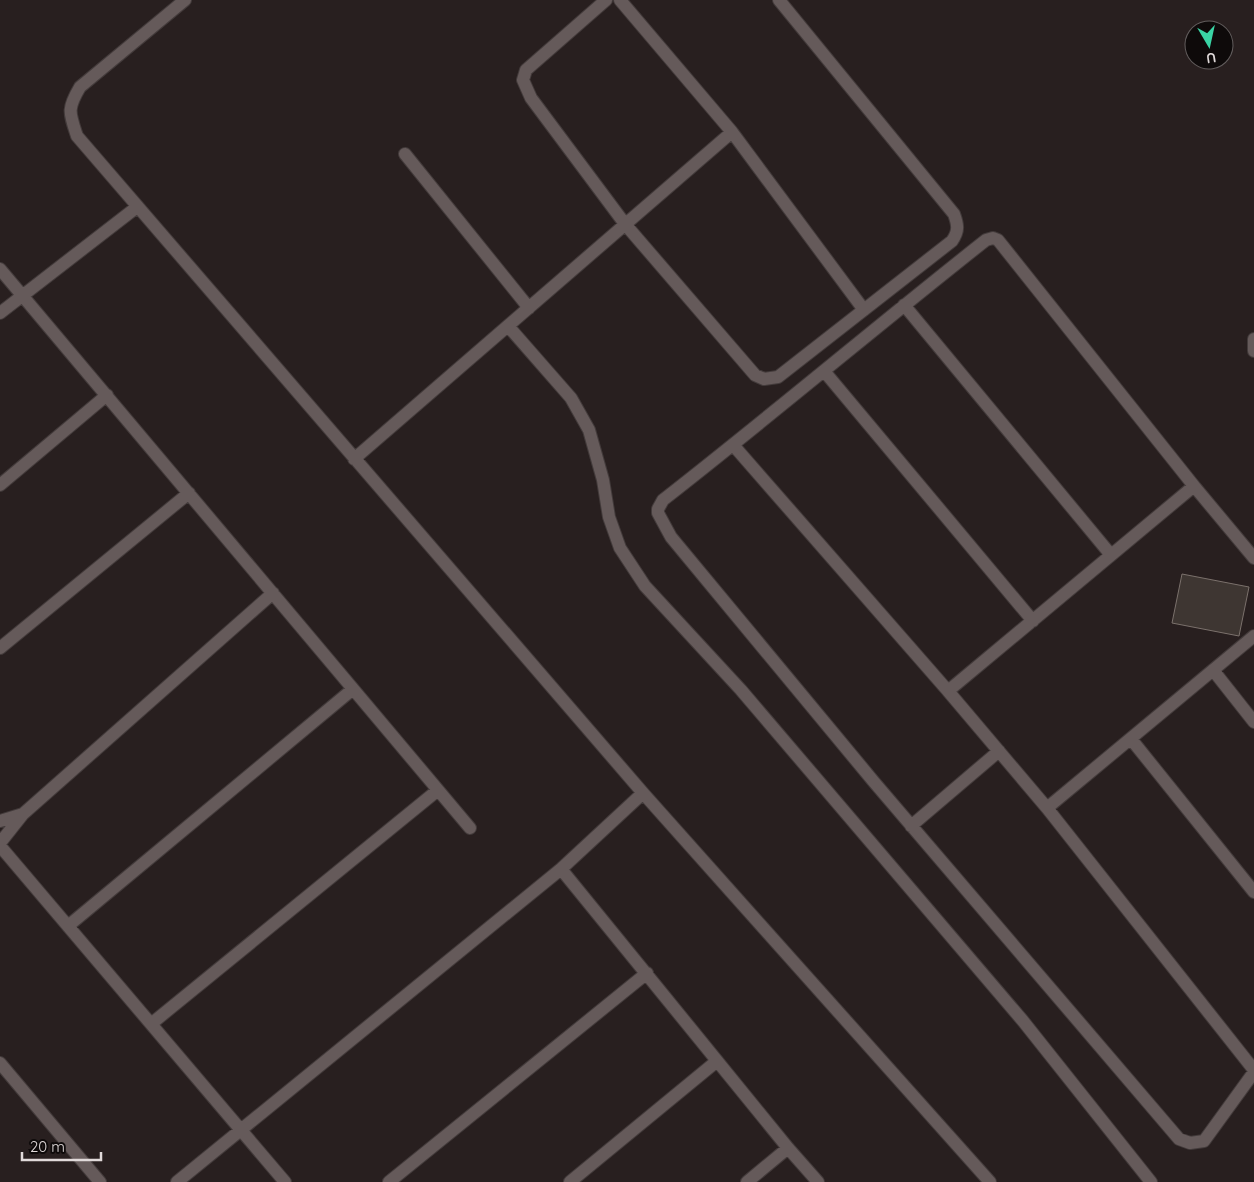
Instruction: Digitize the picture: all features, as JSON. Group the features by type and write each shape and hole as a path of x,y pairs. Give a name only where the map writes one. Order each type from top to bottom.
{"street":[{"path":"185,0 80,87 70,102 70,115 77,136 643,793 990,1182"},
{"path":"606,0 526,70 523,80 531,98 625,224 755,375 764,379 778,377 952,242 958,232 958,223 954,214 779,0"},
{"path":"620,0 732,132 864,310"},
{"path":"354,459 732,132"},
{"path":"405,154 529,308"},
{"path":"0,312 137,207"},
{"path":"734,446 948,691 1047,808 1254,1072 1204,1141 1190,1143 1179,1139 911,826 672,537 658,513 658,509 664,500 734,446 904,305 986,240 994,238 998,240 1194,486 1254,558"},
{"path":"0,269 470,828"},
{"path":"904,305 1111,555"},
{"path":"508,326 571,398 589,430 603,480 609,517 620,548 645,586 741,690 1023,1021 1151,1182"},
{"path":"1254,338 1254,351"},
{"path":"824,371 1033,621"},
{"path":"0,485 107,395"},
{"path":"948,691 1194,486"},
{"path":"0,648 189,493"},
{"path":"273,594 23,814 0,844 285,1182"},
{"path":"1047,808 1254,636"},
{"path":"1213,670 1254,722"},
{"path":"68,926 353,689"},
{"path":"1131,739 1254,892"},
{"path":"911,826 999,751"},
{"path":"151,1024 438,790"},
{"path":"177,1182 561,870 643,793"},
{"path":"0,821 23,814"},
{"path":"561,870 647,973 717,1062 818,1182"},
{"path":"389,1182 647,973"},
{"path":"570,1182 717,1062"},
{"path":"0,1063 100,1182"},
{"path":"747,1182 788,1148"}],"building":[{"path":"1182,574 1249,587 1239,636 1172,623"}]}
